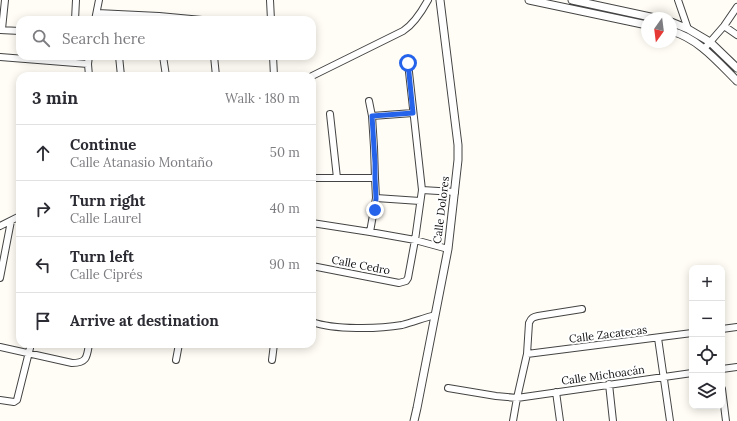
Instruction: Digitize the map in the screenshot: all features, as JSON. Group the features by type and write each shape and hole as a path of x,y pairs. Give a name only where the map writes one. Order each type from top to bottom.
{"street":[{"path":"5,0 1,30 16,32"},
{"path":"75,16 76,0"},
{"path":"96,16 99,0"},
{"path":"270,0 271,16"},
{"path":"316,74 403,31 421,12 428,0"},
{"name":"Calle Dolores","path":"414,421 448,249 458,160 458,145 440,0"},
{"path":"529,0 641,24"},
{"path":"572,0 641,15"},
{"path":"678,0 688,29"},
{"path":"704,49 724,26 737,7"},
{"path":"97,13 134,16"},
{"path":"677,24 710,42 737,68"},
{"path":"724,26 737,35"},
{"path":"677,33 688,38 704,49 737,81"},
{"path":"0,58 16,59"},
{"path":"29,60 88,64"},
{"path":"88,60 89,72"},
{"path":"119,60 121,72"},
{"path":"164,60 166,72"},
{"path":"214,60 216,72"},
{"path":"273,60 274,72"},
{"path":"408,63 422,190 415,240"},
{"path":"369,101 372,116 376,198 370,232"},
{"path":"372,116 413,113"},
{"path":"330,114 337,178"},
{"path":"316,178 375,178"},
{"path":"422,190 455,192"},
{"path":"376,198 420,201"},
{"path":"0,226 16,218"},
{"path":"0,278 11,221"},
{"path":"316,224 415,240 448,249"},
{"name":"Calle Cedro","path":"316,267 403,283 406,281 409,272 415,240"},
{"path":"513,421 527,354 529,323 532,318 582,309"},
{"path":"316,323 342,327 380,327 403,324 435,315"},
{"path":"725,329 737,327"},
{"name":"Calle Zacatecas","path":"527,354 689,333"},
{"path":"658,338 670,421"},
{"path":"0,347 72,363 83,362 86,359 88,348"},
{"path":"0,400 14,402 17,400 30,348"},
{"path":"176,360 178,348"},
{"path":"272,360 274,348"},
{"path":"725,369 737,367"},
{"name":"Calle Michoacán","path":"448,388 517,398 689,373"},
{"path":"609,384 613,421"},
{"path":"556,392 560,421"},
{"path":"724,409 726,421"}],"route":[{"path":"375,210 375,163 372,116 413,113 408,63"}]}
